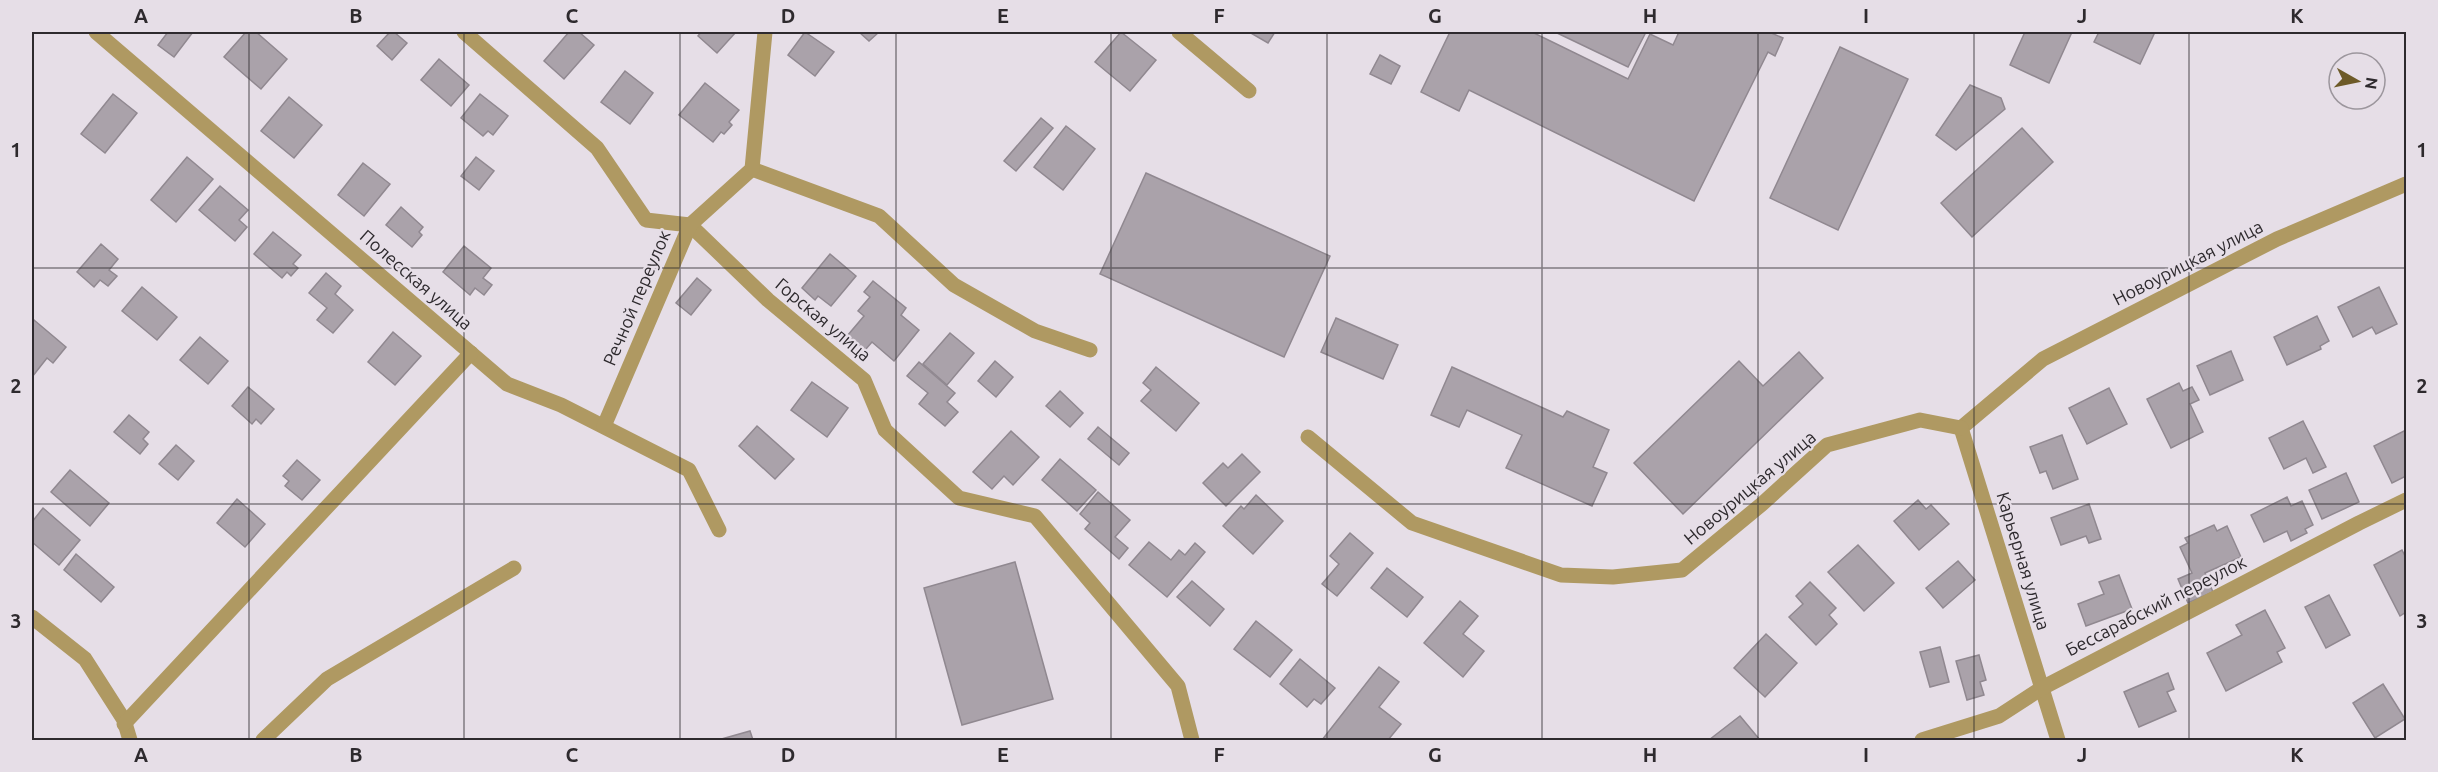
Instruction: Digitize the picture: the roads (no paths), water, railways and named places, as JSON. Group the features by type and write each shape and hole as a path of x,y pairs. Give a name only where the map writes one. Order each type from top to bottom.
{"street":[{"name":"Полесская улица","path":"96,32 507,384 561,405 689,470 719,530"},
{"path":"464,32 597,148 646,220 690,225"},
{"path":"765,32 752,169 879,216 954,285 1035,332 1090,350"},
{"path":"1179,32 1249,91"},
{"name":"Речной переулок","path":"604,426 690,225 752,169"},
{"name":"Новоурицкая улица","path":"1308,437 1412,523 1561,575 1613,577 1682,570 1762,504 1827,445 1920,420 1961,428 2043,359 2277,239 2406,184"},
{"name":"Горская улица","path":"690,225 768,300 864,380 885,430 959,498 1035,516 1178,686 1192,741"},
{"path":"124,724 471,353"},
{"name":"Карьерная улица","path":"1961,428 2058,741"},
{"name":"Бессарабский переулок","path":"1922,741 1999,716 2042,688 2406,500"},
{"path":"264,741 327,679 514,568"},
{"path":"32,617 85,659 124,724 130,741"}]}
